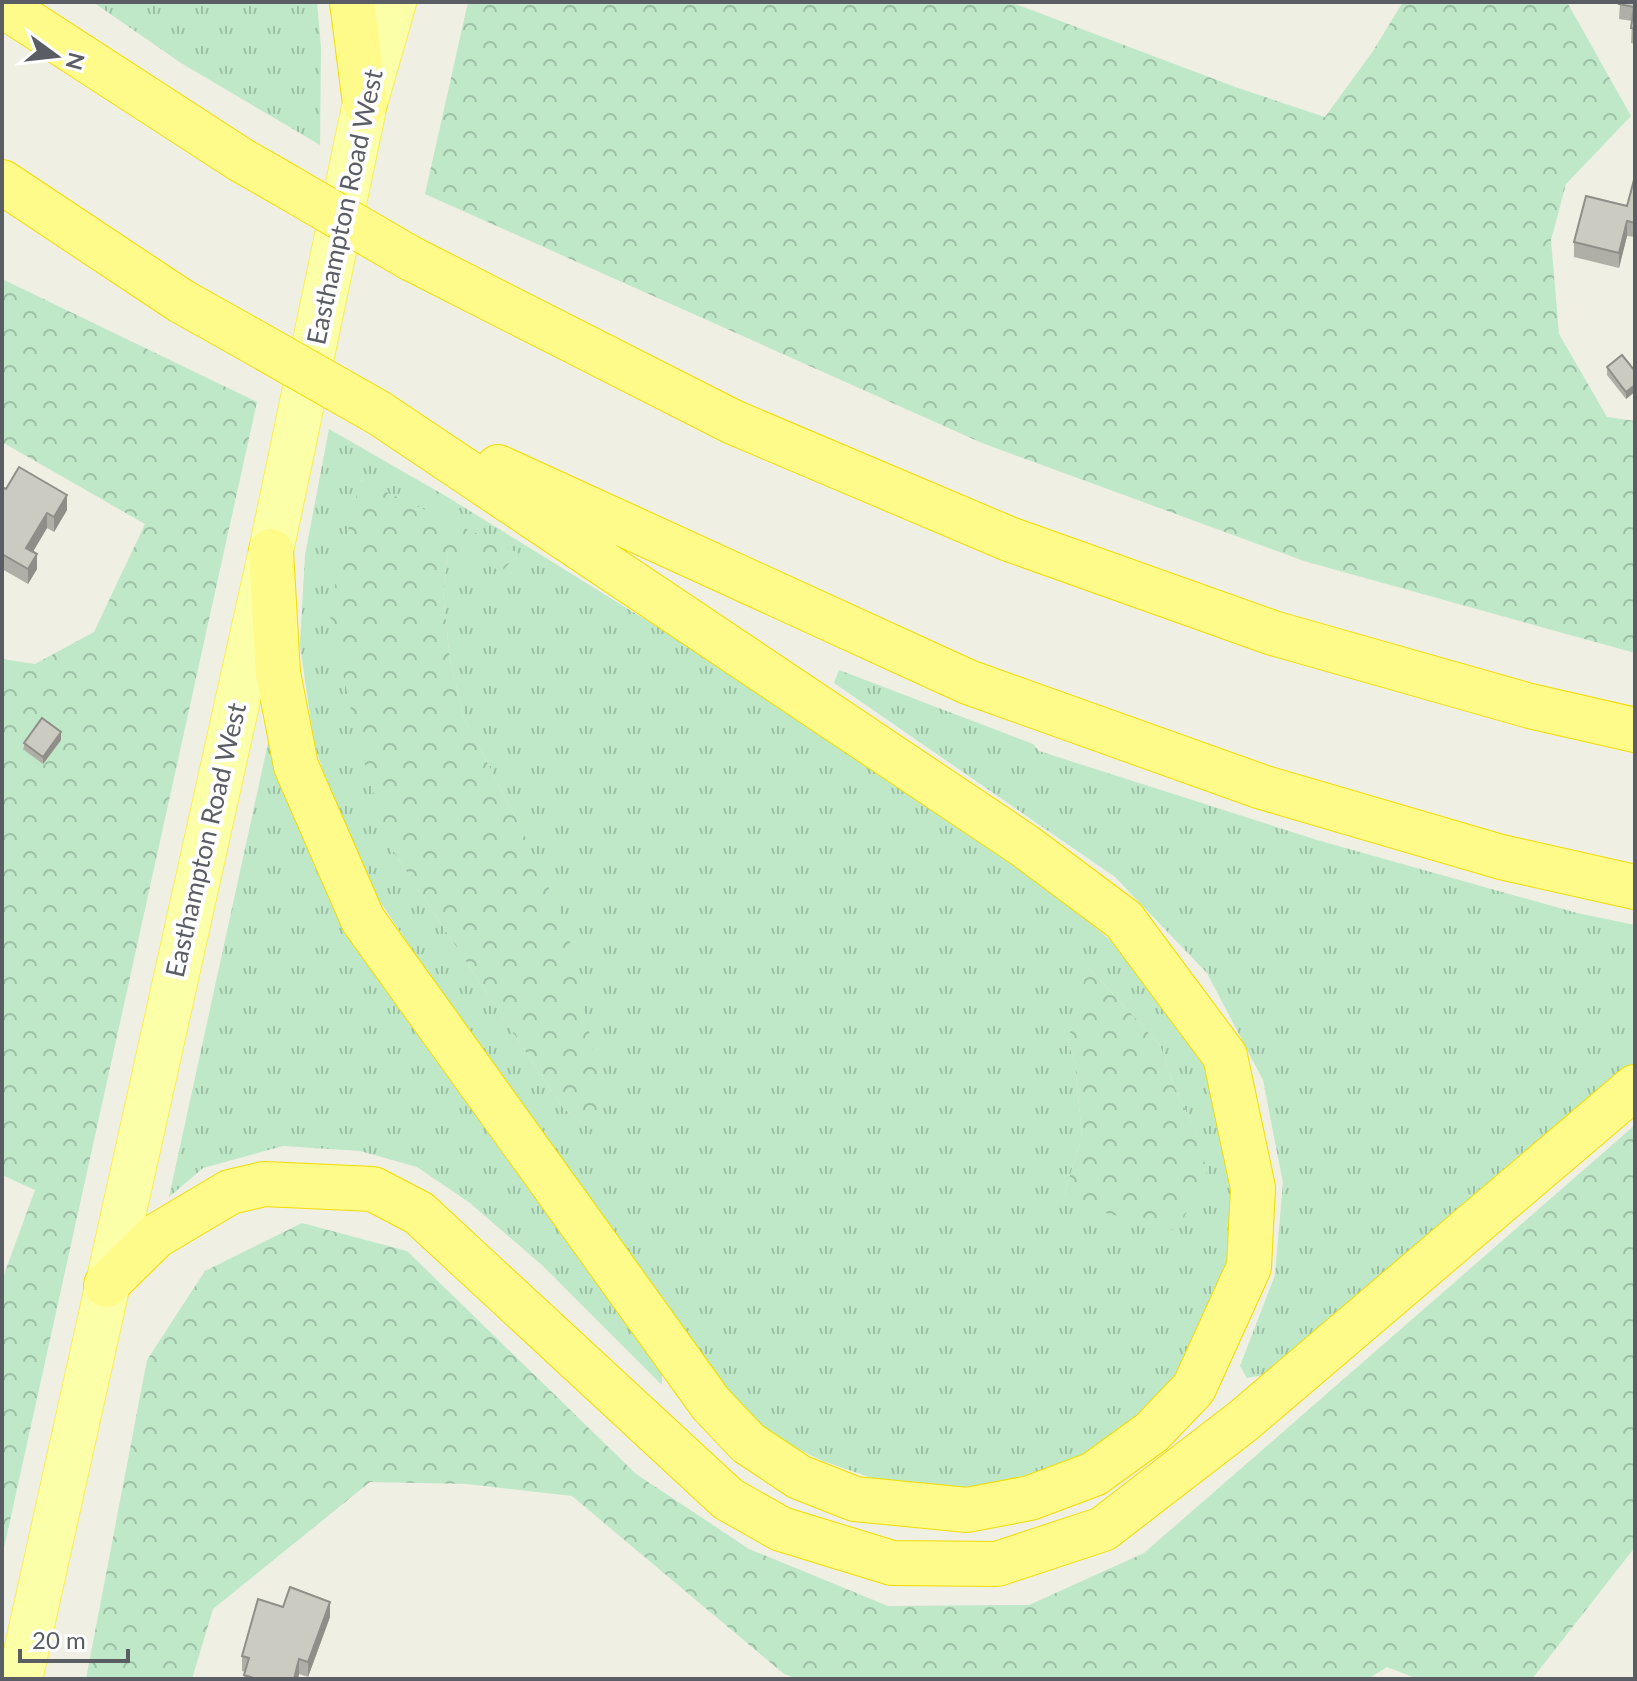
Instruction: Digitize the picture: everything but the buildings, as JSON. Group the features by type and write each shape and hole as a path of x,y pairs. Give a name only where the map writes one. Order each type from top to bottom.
{"highway":[{"path":"352,2 365,103"},
{"path":"2,5 241,160 410,258 733,422 1009,539 1273,633 1530,706 1635,730"},
{"path":"2,182 181,301 379,413 1025,846 1124,920 1225,1056 1253,1188 1249,1267 1194,1388 1152,1432 1094,1474 1030,1498 967,1510 855,1499 799,1477 748,1443 711,1404 363,920 296,766 278,673 271,551"},
{"path":"379,413 968,682 1262,787 1501,857 1635,887"},
{"path":"106,1285 156,1236 230,1192 264,1184 373,1189 419,1213 728,1499 781,1529 892,1563 997,1564 1103,1529 1243,1421 1635,1087"}],"main road":[{"name":"Easthampton Road West","path":"20,1679 271,551 365,103 394,2"}],"green space":[{"path":"93,2 317,2 321,48 320,145 181,63"},
{"path":"468,2 1010,2 1238,88 1325,117 1373,51 1403,2 1567,2 1631,116 1566,184 1551,240 1559,334 1607,417 1635,421 1635,653 1304,561 982,443 425,194"},
{"path":"2,279 257,402 2,1557 2,1280 35,1190 2,1175 2,659 35,664 94,632 145,524 2,442"},
{"path":"329,429 449,498 875,762 1065,902 1109,939 1164,1001 1209,1071 1237,1189 1235,1258 1187,1367 1148,1414 1097,1451 1043,1475 990,1487 930,1489 875,1479 823,1461 782,1441 741,1411 433,981 371,888 337,815 314,743 300,645 305,555","holes":["361,480 501,570 448,550 443,591 450,661 464,718 520,826 595,1131 563,1108 393,851","1089,968 1160,1045 1174,1086 1197,1134 1062,1202 1082,1136 1075,1064 1068,1040"]},
{"path":"360,480 519,553 502,571 448,551 443,591 450,661 464,718 520,826 567,927 600,1083 596,1132 563,1108 393,851 359,746 329,611"},
{"path":"839,670 1033,744 1039,751 1317,840 1577,913 1635,925 1635,1062 1610,1079 1508,1165 1264,1375 1247,1378 1240,1366 1275,1275 1283,1183 1263,1080 1207,973 1115,877 834,683"},
{"path":"270,734 289,801 315,868 363,947 662,1374 662,1385 543,1266 470,1203 417,1167 360,1151 283,1146 203,1168 169,1197"},
{"path":"1088,967 1160,1045 1174,1086 1197,1134 1207,1172 1177,1231 1062,1202 1082,1136 1075,1064 1068,1040"},
{"path":"1635,1125 1635,1547 1532,1679 1418,1679 1387,1667 1368,1679 797,1679 784,1674 572,1496 467,1484 370,1482 213,1609 192,1679 86,1679 147,1360 205,1271 302,1223 407,1251 636,1474 749,1549 888,1606 1029,1605 1144,1553"}]}
